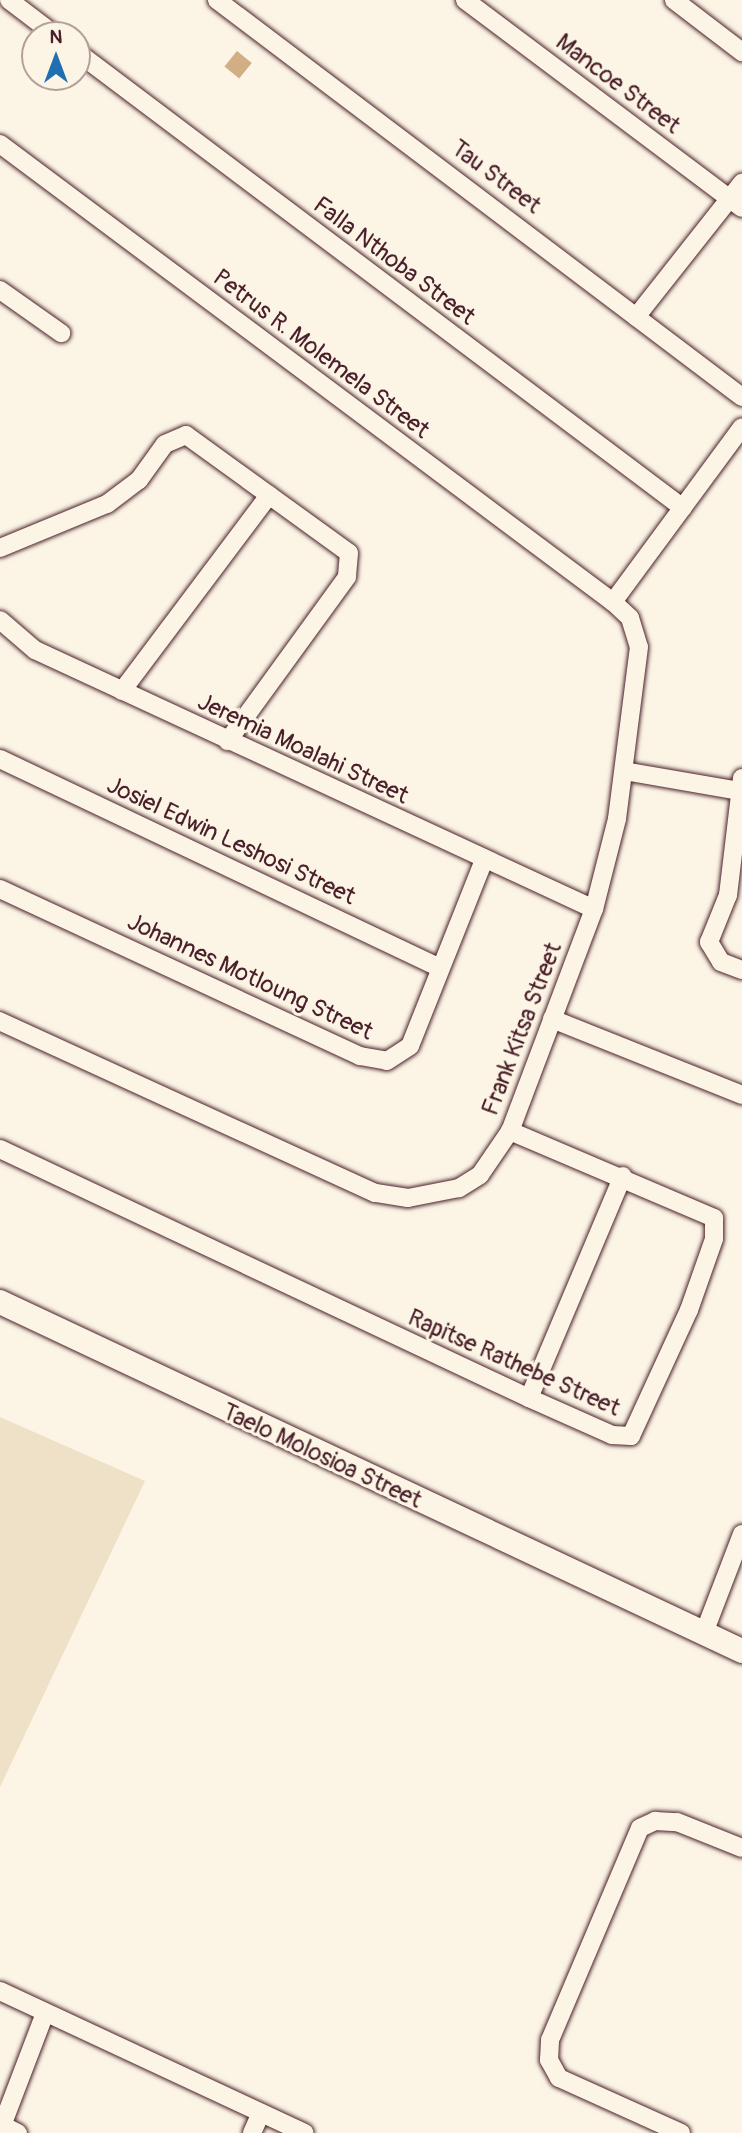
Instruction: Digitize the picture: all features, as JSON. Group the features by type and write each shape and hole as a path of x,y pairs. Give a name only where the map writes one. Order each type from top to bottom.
{"street":[{"path":"9,0 37,21"},
{"name":"Tau Street","path":"217,0 742,397"},
{"name":"Mancoe Street","path":"464,0 736,204"},
{"path":"674,0 742,52"},
{"name":"Falla Nthoba Street","path":"91,63 683,508"},
{"name":"Petrus R. Molemela Street","path":"0,144 613,603"},
{"path":"636,317 736,204 742,183"},
{"path":"0,290 61,333"},
{"path":"613,603 742,427"},
{"path":"0,548 107,504 139,480 178,435 195,437 352,561 348,577 228,741"},
{"path":"122,691 270,495"},
{"name":"Frank Kitsa Street","path":"0,1021 375,1193 408,1198 459,1188 480,1175 510,1131 594,909 624,771 639,647 630,618 613,603"},
{"name":"Jeremia Moalahi Street","path":"0,620 19,642 594,909"},
{"name":"Josiel Edwin Leshosi Street","path":"0,759 440,968"},
{"path":"624,771 741,785 729,895 709,942 721,962 742,970"},
{"name":"Johannes Motloung Street","path":"0,889 378,1061 397,1058 410,1046 484,860"},
{"path":"552,1019 742,1096"},
{"name":"Rapitse Rathebe Street","path":"0,1149 528,1398 612,1435 631,1436 690,1310 714,1239 714,1218 623,1176 510,1131"},
{"path":"528,1398 623,1176"},
{"name":"Taelo Molosioa Street","path":"0,1303 742,1651"},
{"path":"704,1633 742,1534"},
{"path":"681,2133 559,2078 549,2060 550,2040 640,1828 655,1821 677,1822 742,1848"},
{"path":"0,1991 305,2133"},
{"path":"7,2130 45,2013"},
{"path":"252,2133 261,2113"}],"shaded area":[{"path":"0,1417 145,1481 0,1787"}],"building":[{"path":"237,51 252,63 239,79 224,67"}]}
